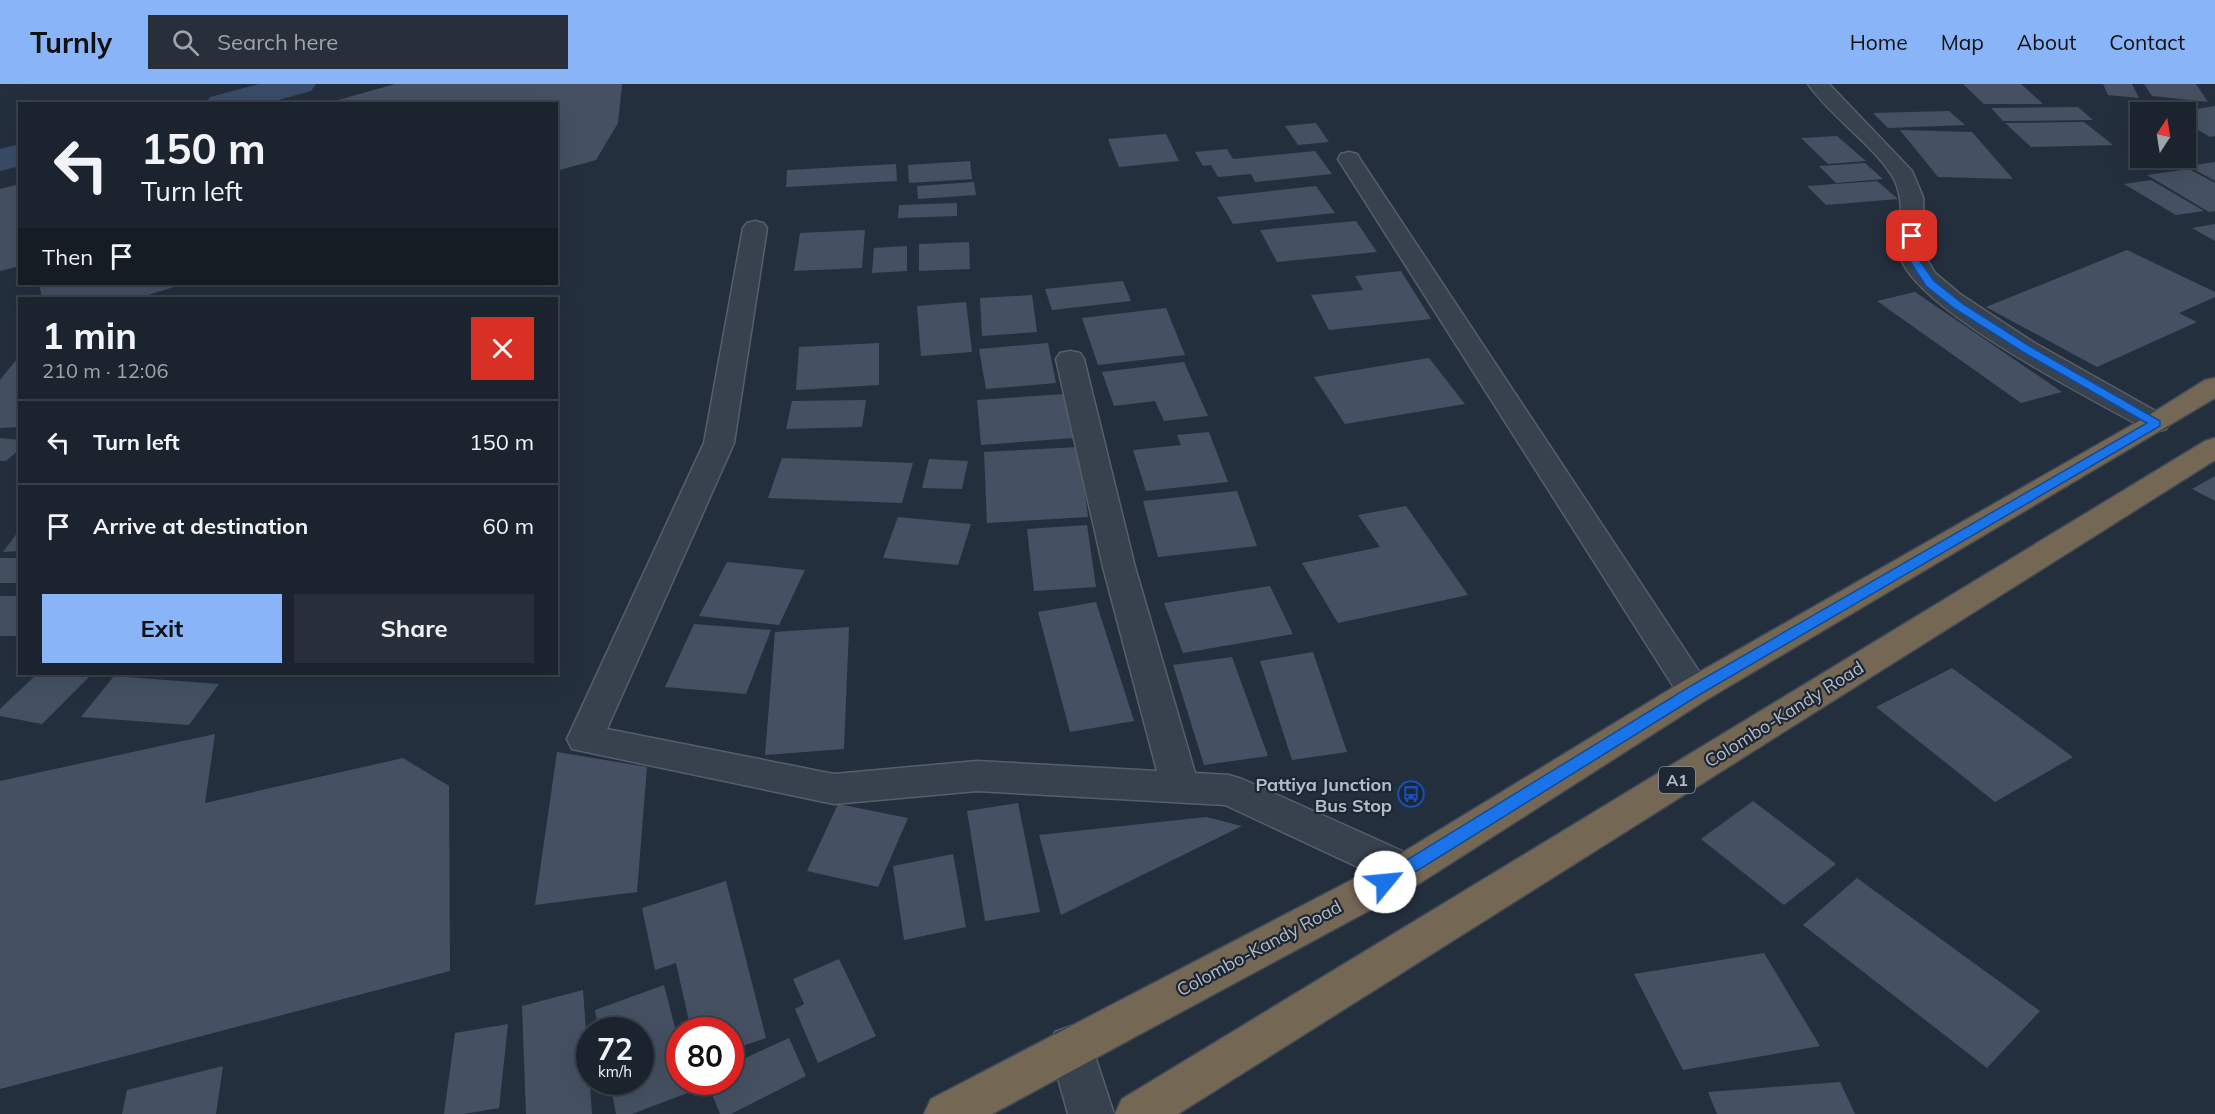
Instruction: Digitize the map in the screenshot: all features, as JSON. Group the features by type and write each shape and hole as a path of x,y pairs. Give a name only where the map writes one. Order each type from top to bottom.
{"highway":[{"name":"Colombo-Kandy Road","path":"947,1114 1071,1046 1406,871 1694,691 2215,387"},
{"name":"Colombo-Kandy Road","path":"1138,1114 2215,447"}],"street":[{"path":"1818,84 1901,171 1910,186 1914,205 1914,260 1930,283 1959,307 2017,344 2156,423"},
{"path":"1349,159 1694,691"},
{"path":"755,228 719,443 585,739 834,789 977,776 1229,790 1406,871"},
{"path":"1070,359 1119,567 1180,787"},
{"path":"1071,1046 1091,1114"}],"building":[{"path":"395,84 622,85 618,123 596,160 558,170 558,102 331,102"},
{"path":"1963,84 2021,84 2043,104 1984,104"},
{"path":"2103,84 2132,84 2139,98 2108,95"},
{"path":"2144,84 2196,84 2208,102 2152,96"},
{"path":"2215,106 2215,136 2210,137 2196,129 2196,109"},
{"path":"2078,107 2093,120 2003,121 1991,108"},
{"path":"1949,111 1965,125 1888,128 1873,113"},
{"path":"2084,122 2113,145 2031,147 2005,123"},
{"path":"1316,123 1329,142 1298,145 1285,126"},
{"path":"1900,130 1972,132 2013,179 1938,177"},
{"path":"1166,134 1179,161 1119,167 1108,139"},
{"path":"1837,136 1866,161 1828,164 1801,138"},
{"path":"1227,149 1233,159 1315,151 1332,174 1255,182 1251,174 1218,177 1211,165 1203,166 1195,152"},
{"path":"970,161 972,179 909,183 908,165"},
{"path":"2215,162 2215,181 2192,168 2196,168 2196,165"},
{"path":"1865,163 1883,179 1836,183 1819,166"},
{"path":"896,164 897,181 786,187 787,170"},
{"path":"2189,169 2215,183 2215,211 2209,212 2147,175"},
{"path":"2151,180 2204,211 2176,215 2124,184"},
{"path":"1877,181 1898,199 1826,205 1807,186"},
{"path":"974,182 976,195 918,199 917,186"},
{"path":"18,184 18,266 0,271 0,189"},
{"path":"1316,186 1335,213 1233,224 1217,197"},
{"path":"957,203 957,216 898,218 899,205"},
{"path":"1356,221 1377,252 1277,262 1260,230"},
{"path":"2215,224 2215,241 2192,228"},
{"path":"865,230 862,268 794,271 800,233"},
{"path":"969,242 970,269 919,271 919,244"},
{"path":"907,246 907,271 872,273 874,248"},
{"path":"2127,250 2215,292 2215,297 2179,313 2197,322 2097,367 1986,307"},
{"path":"1401,271 1431,319 1329,330 1311,295 1363,290 1355,276"},
{"path":"1123,281 1131,301 1052,310 1045,289"},
{"path":"39,285 181,285 148,295 42,297"},
{"path":"1915,292 2062,392 2021,403 1877,301"},
{"path":"1032,295 1037,332 982,336 980,298"},
{"path":"966,302 972,352 921,356 917,306"},
{"path":"1166,308 1185,355 1098,365 1082,318"},
{"path":"879,343 879,385 796,390 799,347"},
{"path":"1048,343 1056,383 986,389 979,349"},
{"path":"18,358 18,427 0,428 0,380"},
{"path":"1429,358 1465,404 1345,424 1314,377"},
{"path":"1184,362 1208,416 1164,421 1155,401 1114,406 1102,372"},
{"path":"1066,394 1074,438 981,445 977,400"},
{"path":"866,400 862,427 786,429 792,401"},
{"path":"1209,432 1228,482 1146,491 1133,450 1181,445 1177,435"},
{"path":"0,438 18,440 18,451 6,461 0,461"},
{"path":"1079,447 1088,517 987,523 984,452"},
{"path":"782,458 913,463 902,503 768,498"},
{"path":"929,459 968,461 962,489 922,488"},
{"path":"2215,476 2215,501 2192,489"},
{"path":"1237,491 1257,546 1158,557 1143,501"},
{"path":"1406,506 1468,595 1338,623 1302,563 1380,547 1358,515"},
{"path":"898,517 971,524 958,565 883,558"},
{"path":"1087,525 1096,587 1034,591 1027,529"},
{"path":"18,532 18,551 3,552"},
{"path":"0,558 18,558 18,583 0,583"},
{"path":"727,562 805,570 779,625 699,616"},
{"path":"1270,586 1293,634 1183,653 1164,603"},
{"path":"0,596 18,596 18,636 0,636"},
{"path":"1096,602 1134,721 1070,732 1038,612"},
{"path":"694,624 771,630 746,694 665,687"},
{"path":"849,627 844,749 765,755 775,632"},
{"path":"1313,652 1347,752 1292,760 1260,661"},
{"path":"1232,657 1268,756 1204,765 1173,665"},
{"path":"1952,668 2073,757 1995,802 1876,707"},
{"path":"36,675 91,675 42,724 0,716 0,709"},
{"path":"114,676 219,684 189,725 81,717"},
{"path":"215,734 205,803 403,758 449,786 450,971 0,1089 0,781"},
{"path":"557,752 647,767 637,892 535,905"},
{"path":"1753,801 1836,864 1784,905 1701,839"},
{"path":"1018,803 1040,912 985,921 967,811"},
{"path":"838,804 908,818 878,887 807,871"},
{"path":"1206,817 1242,826 1061,915 1039,835"},
{"path":"953,854 966,927 904,940 893,866"},
{"path":"1857,878 2040,1011 1987,1068 1803,925"},
{"path":"726,881 766,1038 744,1045 744,1017 688,1017 676,963 655,970 642,908"},
{"path":"1764,953 1820,1046 1683,1070 1634,974"},
{"path":"839,959 876,1036 818,1063 795,1009 804,1004 793,979"},
{"path":"664,985 672,1017 666,1017 666,1095 682,1095 632,1114 616,1114 612,1095 654,1095 654,1017 596,1017 595,1010"},
{"path":"583,990 585,1017 576,1017 576,1095 591,1095 592,1114 526,1114 522,1006"},
{"path":"508,1024 499,1108 464,1114 444,1114 455,1033"},
{"path":"789,1038 806,1076 731,1114 720,1114 712,1095 744,1095 744,1059"},
{"path":"223,1066 216,1114 122,1114 127,1090"},
{"path":"1840,1082 1855,1114 1717,1114 1708,1092"}],"waterway":[{"path":"230,102 299,84"},
{"path":"0,160 18,156"}],"place":[{"name":"Pattiya Junction Bus Stop","path":"1411,794"}],"route":[{"path":"1385,882 1694,691 2156,423 2027,350 1959,307 1930,283 1914,260 1912,236"}]}
